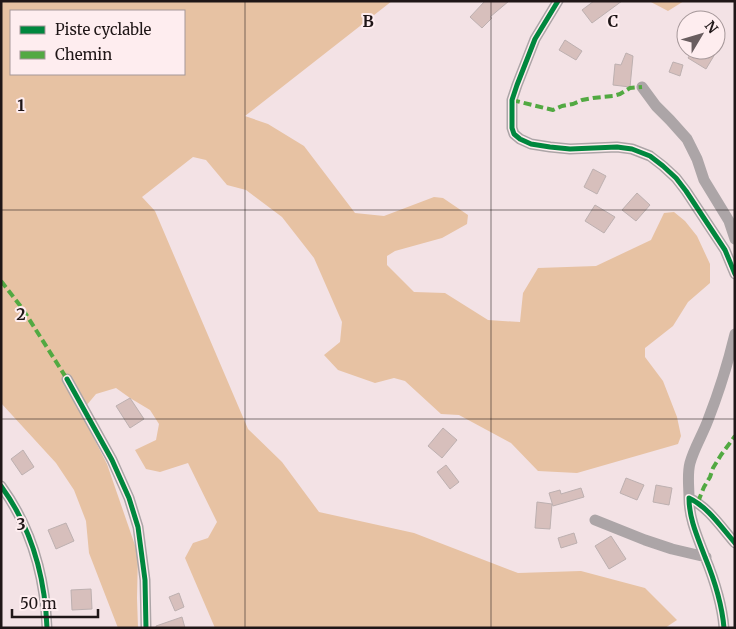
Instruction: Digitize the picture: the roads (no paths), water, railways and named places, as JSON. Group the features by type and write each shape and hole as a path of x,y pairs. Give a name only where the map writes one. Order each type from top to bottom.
{"street":[{"path":"558,1 535,39 516,85 512,100 512,128 514,134 531,144 570,149 617,147 632,149 650,156 664,166 686,191 725,250 735,274"},
{"path":"642,87 656,106 687,139 697,159 704,180 729,221 735,239"},
{"path":"724,628 716,585 689,511 688,481 690,462 717,397 735,334"},
{"path":"68,379 112,460 129,498 138,527 145,580 146,628"},
{"path":"1,486 18,511 32,544 45,595 47,628"},
{"path":"689,498 704,507 735,542"},
{"path":"595,520 645,540 706,558"}]}
